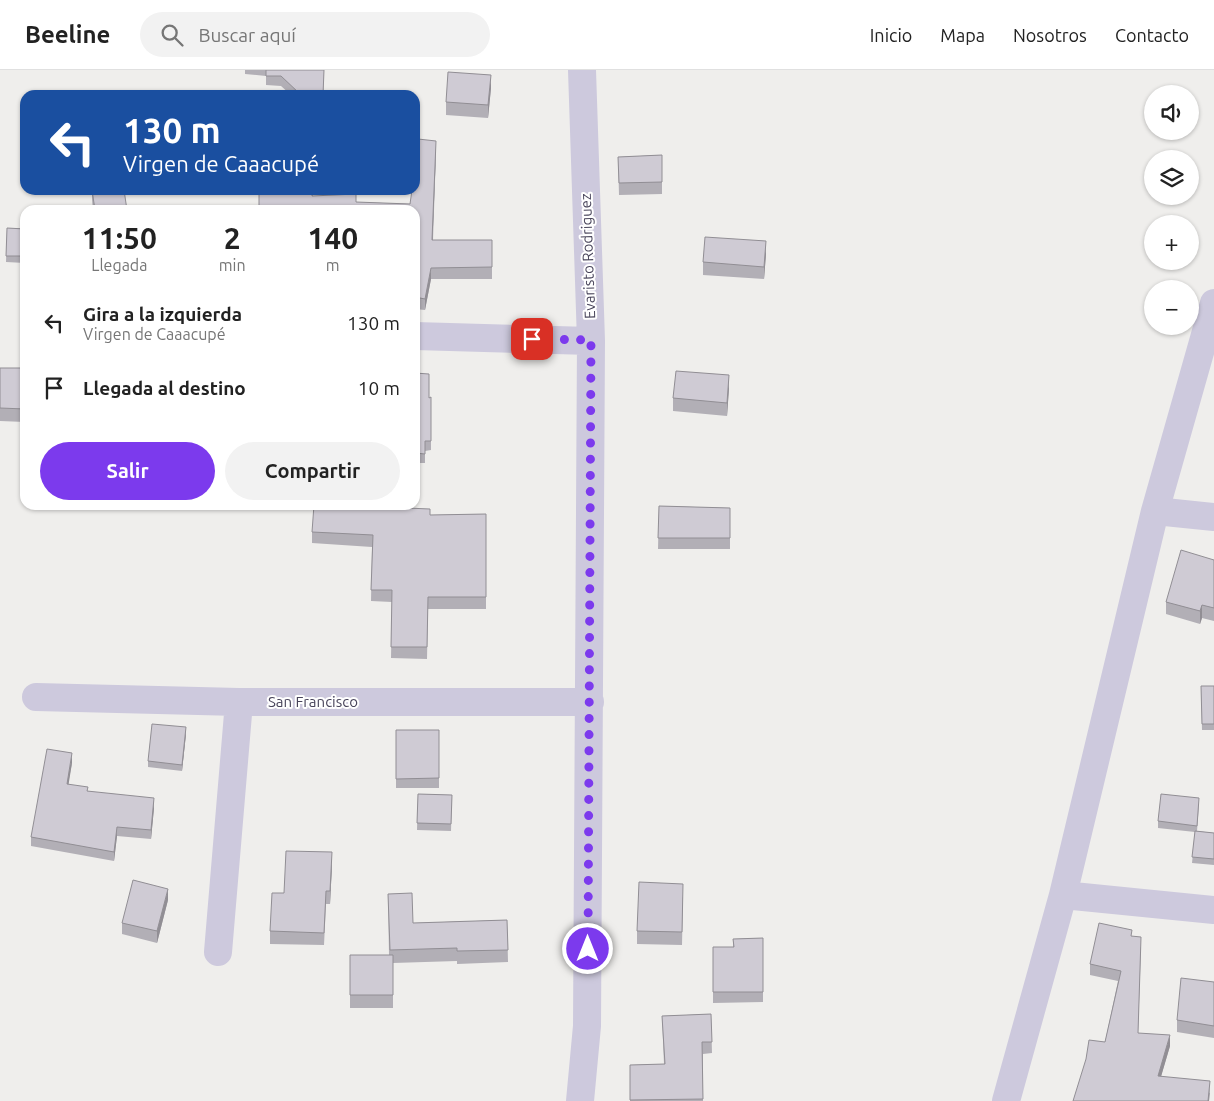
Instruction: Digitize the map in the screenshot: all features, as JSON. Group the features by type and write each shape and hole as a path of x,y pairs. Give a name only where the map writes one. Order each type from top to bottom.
{"street":[{"name":"Evaristo Rodriguez","path":"580,1101 587,1026 591,340 582,70"},
{"path":"1006,1101 1063,895 1156,511 1214,303"},
{"path":"420,336 591,340"},
{"path":"1156,511 1214,517"},
{"name":"San Francisco","path":"36,697 239,702 590,702"},
{"path":"218,952 239,702"},
{"path":"1063,895 1214,910"}],"building":[{"path":"266,70 324,70 323,90 296,90 281,76 266,76"},
{"path":"448,72 491,75 488,105 446,102"},
{"path":"420,139 436,141 432,240 492,240 492,267 431,268 425,299 420,298 420,205 259,205 259,195 356,195 356,202 410,204 411,195 420,195"},
{"path":"662,155 662,182 619,183 618,157"},
{"path":"93,195 125,195 126,205 94,205"},
{"path":"7,228 20,229 20,256 6,256"},
{"path":"705,237 766,241 764,267 703,262"},
{"path":"0,368 20,368 20,409 0,408"},
{"path":"676,371 729,375 727,403 673,398"},
{"path":"420,373 429,374 429,398 431,397 431,441 425,441 425,454 420,454"},
{"path":"659,506 730,508 730,538 658,538"},
{"path":"420,509 430,509 430,515 486,514 486,597 428,597 427,647 391,647 392,590 371,590 373,535 312,532 314,510"},
{"path":"1181,550 1214,560 1214,608 1202,605 1200,611 1166,602"},
{"path":"1201,686 1214,686 1214,724 1202,724"},
{"path":"152,724 186,727 182,765 148,761"},
{"path":"396,730 439,730 439,778 396,779"},
{"path":"47,749 72,753 67,784 88,787 87,791 154,798 151,830 117,827 114,852 31,837"},
{"path":"418,794 452,795 451,824 417,823"},
{"path":"1161,794 1199,798 1197,826 1158,821"},
{"path":"1195,831 1214,833 1214,859 1192,857"},
{"path":"286,851 332,852 330,891 326,891 324,933 270,931 272,893 284,893"},
{"path":"133,880 168,889 157,931 122,923"},
{"path":"639,882 683,884 682,932 637,931"},
{"path":"412,893 413,923 507,920 508,950 457,951 457,948 390,950 388,894"},
{"path":"1099,923 1132,930 1131,936 1141,937 1138,1033 1170,1035 1158,1076 1210,1081 1208,1101 1073,1101 1086,1059 1089,1040 1105,1042 1121,971 1090,964"},
{"path":"763,938 763,992 713,992 713,947 734,947 733,939"},
{"path":"350,955 393,955 393,995 350,995"},
{"path":"1181,978 1214,982 1214,1026 1177,1020"},
{"path":"711,1014 712,1042 702,1042 703,1099 630,1100 630,1065 665,1064 662,1016"}],"route":[{"path":"532,339 591,340 588,949"}]}
